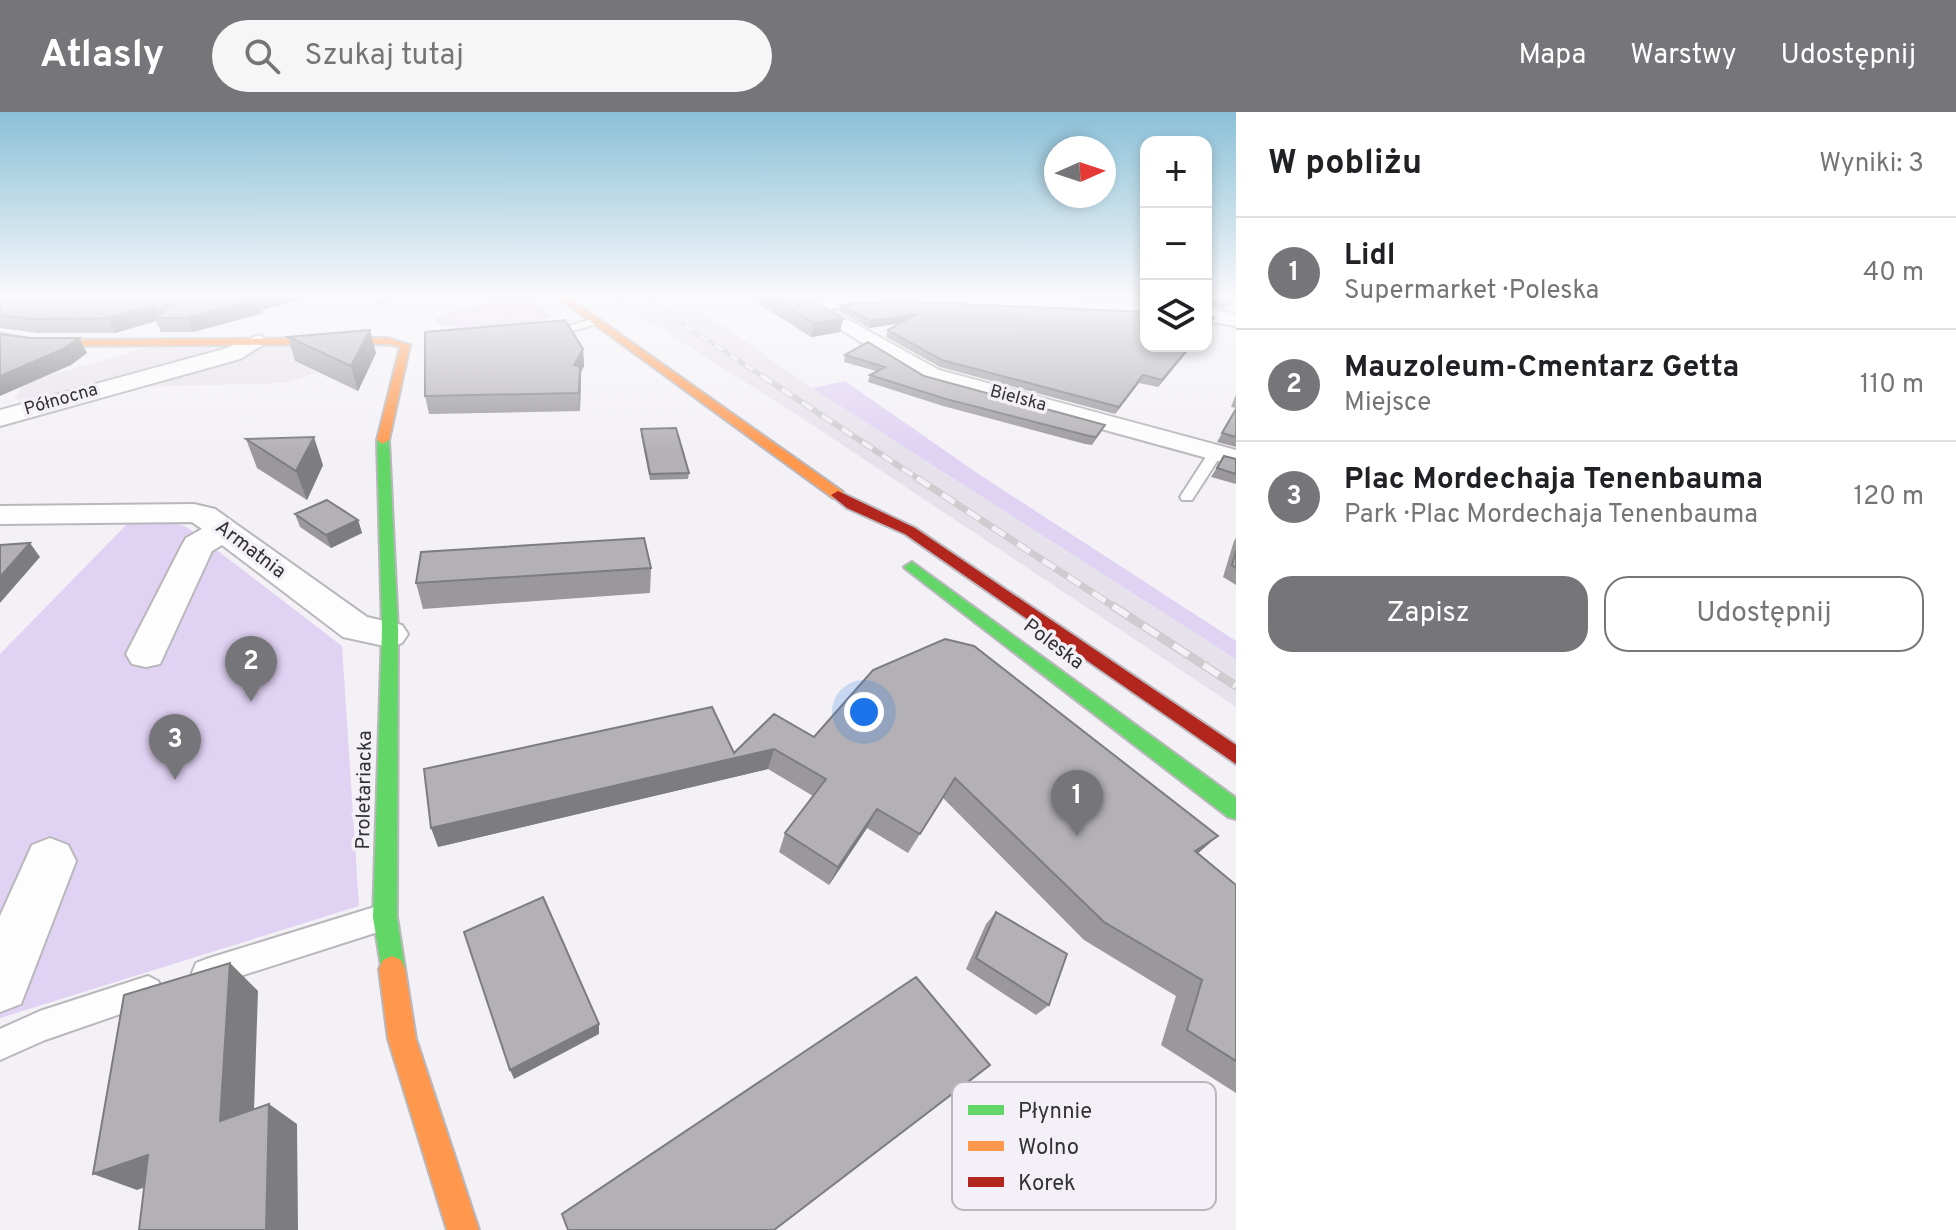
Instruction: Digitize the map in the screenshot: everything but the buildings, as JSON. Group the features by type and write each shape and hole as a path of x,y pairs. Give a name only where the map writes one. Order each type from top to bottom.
{"street":[{"name":"Północna","path":"0,418 244,348"},
{"name":"Proletariacka","path":"405,348 395,378 383,439 389,634 385,917 402,1039 463,1230"},
{"name":"Poleska","path":"633,348 852,505 910,531 1236,756"},
{"name":"Bielska","path":"884,348 931,375 1226,455"},
{"name":"Poleska","path":"852,505 871,530"},
{"name":"Armatnia","path":"0,515 179,511 204,516 356,628 389,634"},
{"path":"146,654 198,545 223,531"},
{"name":"Poleska","path":"892,552 1236,810"},
{"path":"1205,786 1236,770"},
{"path":"0,983 50,861"}],"lane":[{"path":"1187,497 1226,455"},
{"path":"0,1045 40,1026 385,917"}],"shaded area":[{"path":"145,348 337,348 294,361 317,373 283,383 131,387 25,407 15,397 26,382"},
{"path":"692,348 755,348 812,388 1236,659 1236,707 802,418"},
{"path":"845,381 980,475 1236,641 1236,659 812,388"},
{"path":"129,522 174,522 188,528 342,646 359,906 0,1018 0,654"}],"railway":[{"path":"720,348 765,378"},
{"path":"762,376 920,480"},
{"path":"917,478 1116,608"},
{"path":"1113,606 1236,686"}],"traffic: fast":[{"path":"383,440 390,630 385,917 392,969"},
{"path":"912,567 1236,810"}],"traffic: slow":[{"path":"383,440 404,348"},
{"path":"633,348 838,495"},
{"path":"392,969 402,1039 463,1230"}],"traffic: jam":[{"path":"838,495 852,505 910,531 1236,756"}],"place":[{"name":"Mauzoleum-Cmentarz Getta","path":"251,702"},
{"name":"Plac Mordechaja Tenenbauma","path":"175,780"},
{"name":"Lidl","path":"1077,836"}]}
